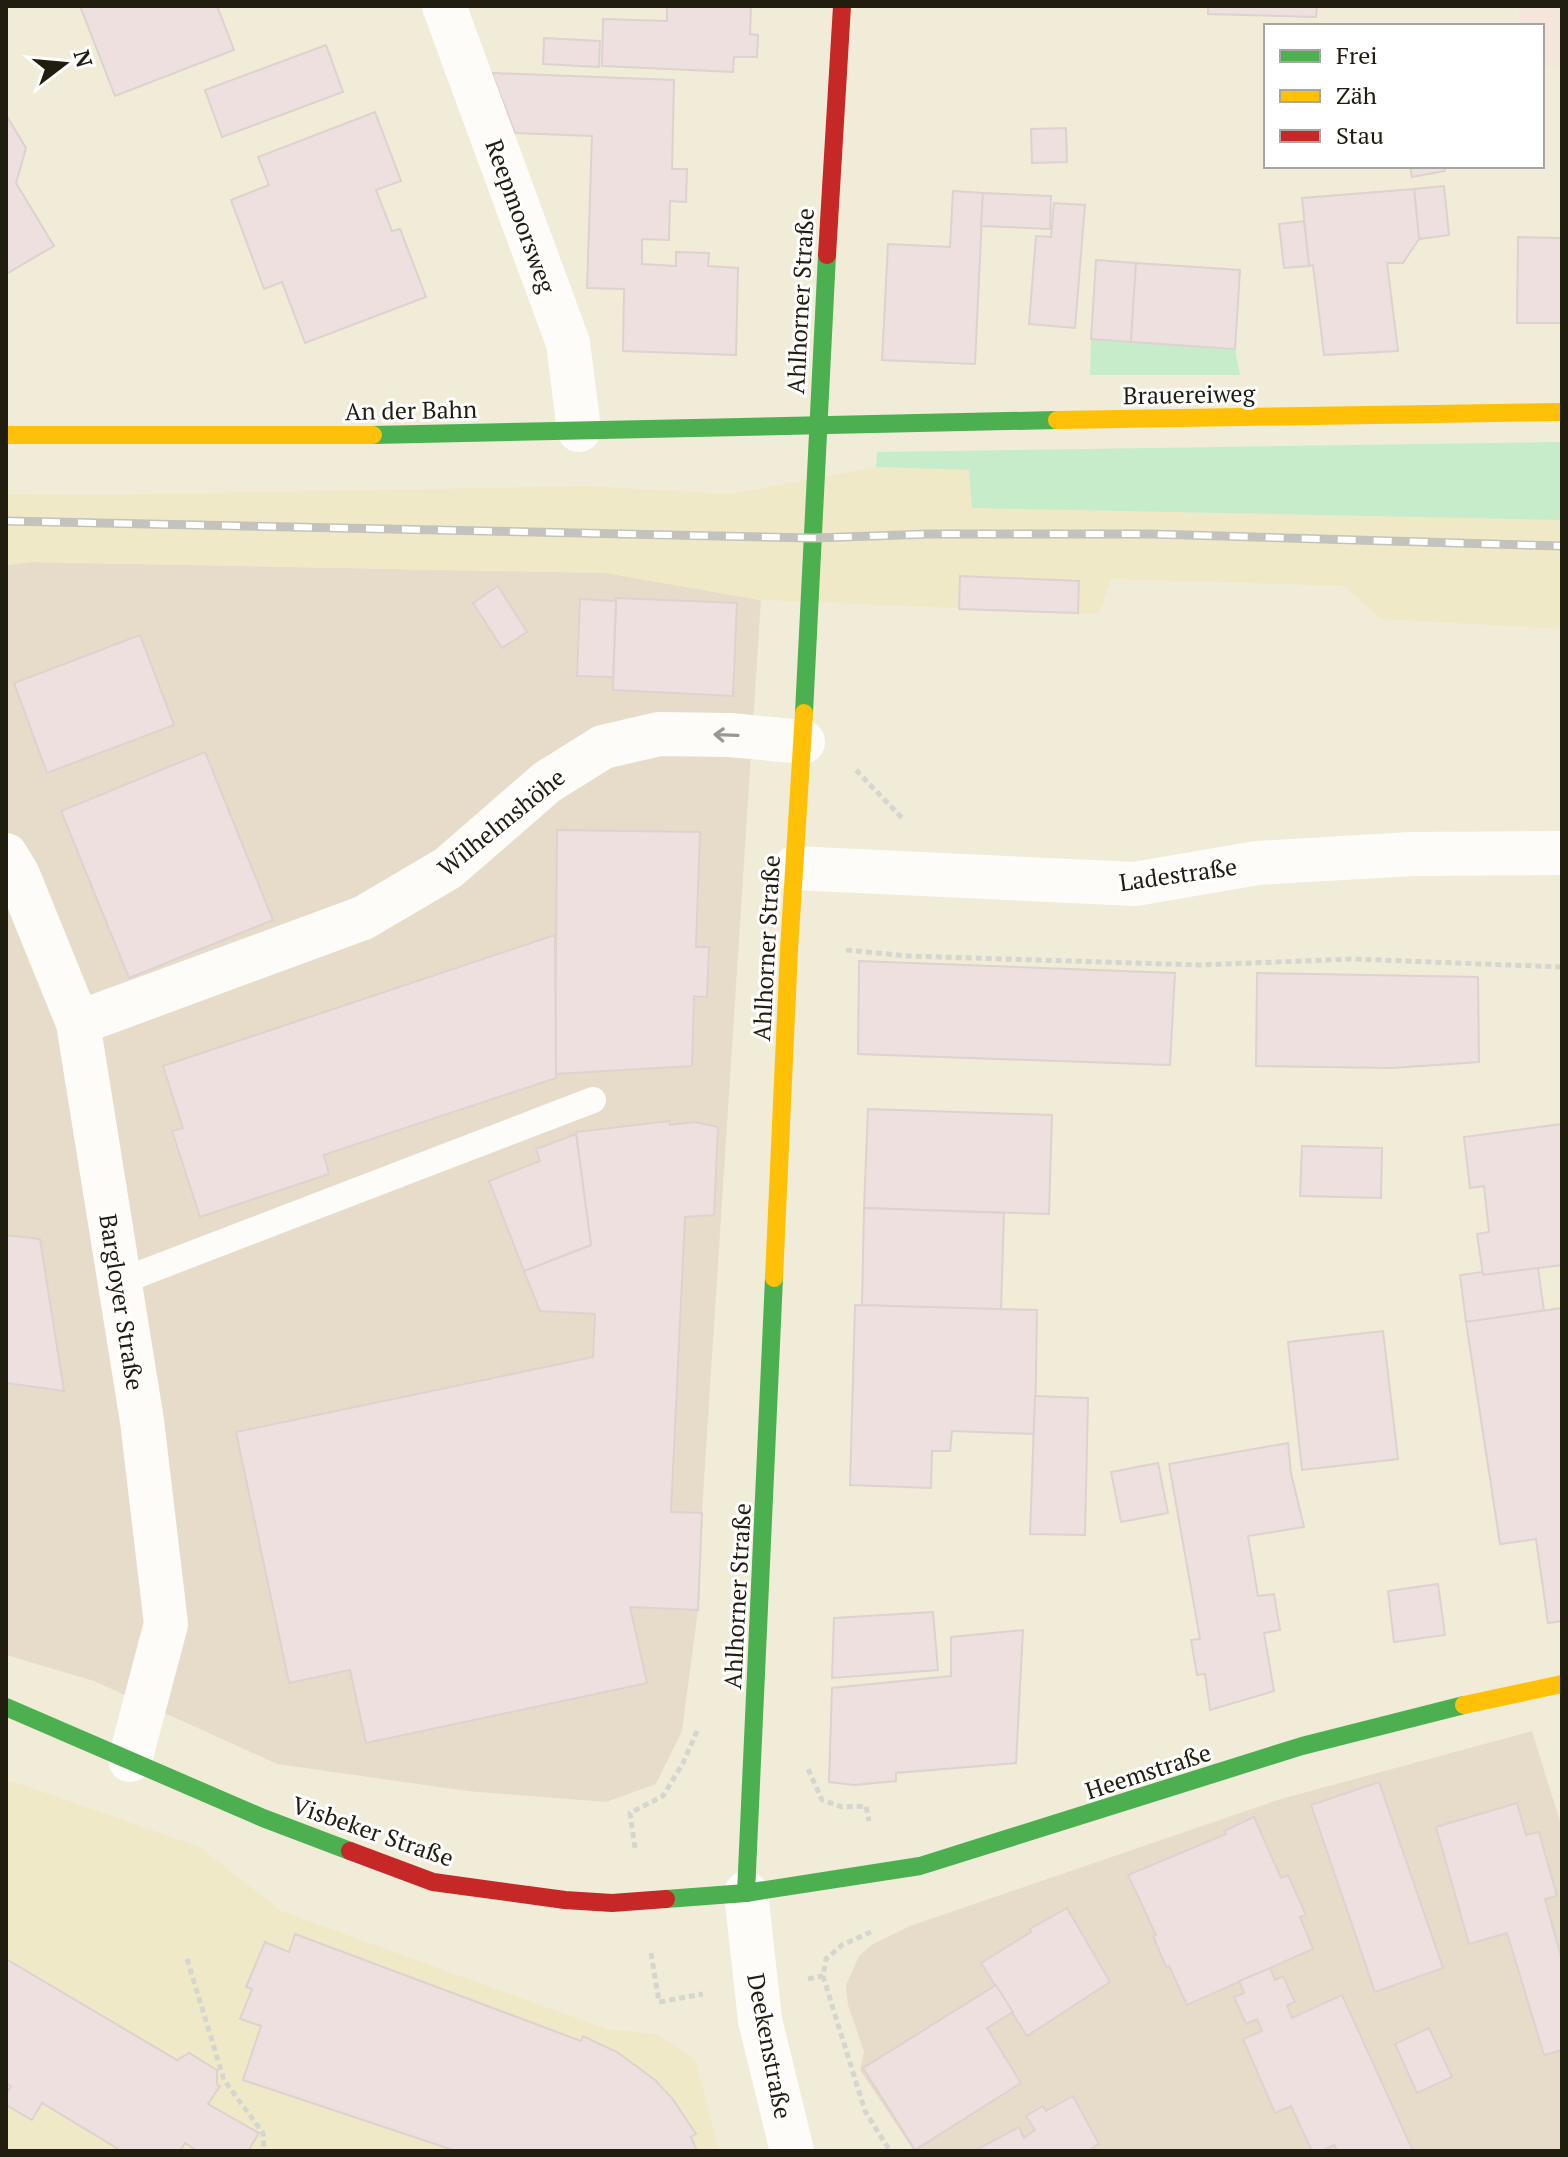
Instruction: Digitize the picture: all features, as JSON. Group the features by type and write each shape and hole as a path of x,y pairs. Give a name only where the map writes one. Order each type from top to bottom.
{"street":[{"name":"Reepmoorsweg","path":"444,6 568,343 579,430"},
{"name":"Ahlhorner Straße","path":"746,1893 794,868 842,6"},
{"name":"Brauereiweg","path":"817,424 1562,412"},
{"name":"An der Bahn","path":"6,435 302,437 817,424"},
{"name":"Wilhelmshöhe","path":"78,1023 363,918 448,868 547,782 603,747 659,734 730,735 803,742"},
{"name":"Ladestraße","path":"794,868 1135,884 1257,863 1412,854 1562,853"},
{"name":"Bargloyer Straße","path":"6,855 18,875 78,1023 142,1421 166,1624 130,1760"},
{"name":"Heemstraße","path":"746,1893 920,1866 1302,1746 1503,1695 1562,1684"},
{"name":"Visbeker Straße","path":"6,1707 263,1818 433,1882 565,1900 612,1903 746,1893"},
{"name":"Deekenstraße","path":"746,1893 760,2020 792,2151"}],"lane":[{"path":"119,1282 593,1100"}],"path":[{"path":"849,872 845,952 1200,965 1353,959 1562,967"},
{"path":"630,1813 663,1796 683,1763 699,1727"},
{"path":"807,1767 822,1800 842,1807 866,1806"},
{"path":"187,1959 224,2080 263,2133 264,2151"},
{"path":"823,1976 865,2111 890,2151"}],"shaded area":[{"path":"1519,6 1562,6 1562,66 1544,67 1544,24 1519,24"},
{"path":"876,467 970,470 973,508 1562,520 1562,629 1381,619 1344,586 1111,579 1099,614 761,600 606,573 32,562 6,565 6,494 587,486 730,494"},
{"path":"32,562 606,573 761,600 698,1610 682,1731 656,1784 606,1802 467,1791 277,1764 94,1681 6,1655 6,565"},
{"path":"1532,1731 1562,1828 1562,2151 914,2151 860,2070 864,2052 848,2005 846,1985 859,1956 873,1944 910,1926 1281,1799"},
{"path":"6,1779 200,1847 281,1911 607,2029 656,2034 695,2059 719,2151 6,2151"}],"green space":[{"path":"1091,339 1235,349 1240,375 1090,375"},
{"path":"1562,442 1562,520 972,508 969,470 876,467 877,452"}],"building":[{"path":"80,6 217,6 234,50 115,96"},
{"path":"667,6 751,6 750,34 758,35 757,57 734,57 733,72 602,66 603,19 667,21"},
{"path":"1208,6 1317,6 1316,17 1208,14"},
{"path":"544,38 600,41 599,67 543,64"},
{"path":"326,45 343,92 222,137 205,90"},
{"path":"492,73 674,80 672,169 687,169 686,202 670,201 669,240 642,239 642,264 676,266 676,252 709,253 708,266 738,268 736,355 623,351 624,289 587,288 592,136 515,133"},
{"path":"375,112 401,181 376,190 392,231 400,229 426,297 305,343 282,282 264,289 231,200 269,185 258,157"},
{"path":"6,115 26,148 16,183 54,246 6,274"},
{"path":"1066,128 1067,162 1032,163 1031,129"},
{"path":"1410,168 1444,168 1445,171 1412,177"},
{"path":"1444,186 1449,235 1419,239 1414,189"},
{"path":"1414,189 1419,239 1403,263 1387,263 1398,351 1324,355 1313,265 1309,266 1302,198"},
{"path":"953,191 983,193 975,364 882,360 888,244 950,247"},
{"path":"983,193 1051,196 1050,229 981,226"},
{"path":"1054,203 1085,205 1075,328 1029,324 1036,236 1051,237"},
{"path":"1304,221 1309,266 1284,268 1279,224"},
{"path":"1518,237 1562,238 1562,323 1517,323"},
{"path":"1096,260 1136,263 1131,342 1091,339"},
{"path":"1136,263 1240,270 1235,349 1131,342"},
{"path":"960,576 1079,581 1078,613 959,609"},
{"path":"498,586 527,632 502,648 473,603"},
{"path":"616,598 737,603 733,696 613,690"},
{"path":"580,599 616,601 613,677 577,676"},
{"path":"140,635 174,725 47,773 14,683"},
{"path":"205,752 273,920 129,978 61,811"},
{"path":"557,830 700,832 696,947 709,947 707,997 694,996 692,1066 555,1074"},
{"path":"555,935 556,1078 324,1155 329,1174 200,1217 172,1131 183,1128 163,1066"},
{"path":"859,961 1175,973 1170,1065 858,1054"},
{"path":"1257,973 1478,977 1479,1062 1392,1068 1256,1066"},
{"path":"868,1109 1052,1115 1049,1214 864,1208"},
{"path":"669,1121 670,1125 695,1122 718,1127 714,1215 685,1217 671,1512 702,1513 698,1610 630,1607 647,1683 366,1743 350,1670 289,1683 236,1432 593,1357 595,1314 540,1311 524,1271 591,1245 576,1132"},
{"path":"1562,1124 1562,1265 1483,1275 1477,1234 1489,1232 1484,1186 1470,1188 1464,1137"},
{"path":"576,1134 591,1245 524,1271 489,1181 540,1161 536,1149"},
{"path":"1302,1146 1382,1148 1381,1198 1300,1196"},
{"path":"864,1208 1004,1213 1001,1310 862,1305"},
{"path":"6,1235 40,1239 64,1391 6,1383"},
{"path":"1538,1268 1544,1311 1466,1322 1460,1275"},
{"path":"855,1305 1037,1310 1035,1434 952,1431 950,1451 932,1451 931,1488 850,1485"},
{"path":"1562,1308 1562,1621 1548,1623 1536,1539 1500,1544 1466,1322"},
{"path":"1383,1331 1398,1459 1302,1470 1288,1342"},
{"path":"1035,1396 1088,1398 1085,1535 1030,1534"},
{"path":"1288,1443 1291,1473 1304,1527 1248,1536 1258,1596 1274,1594 1280,1630 1264,1633 1274,1691 1210,1710 1205,1674 1197,1675 1191,1640 1200,1639 1169,1464"},
{"path":"1158,1463 1168,1513 1121,1522 1111,1472"},
{"path":"1438,1584 1445,1635 1394,1642 1388,1591"},
{"path":"933,1612 938,1670 832,1678 834,1618"},
{"path":"1023,1630 1016,1763 896,1773 896,1781 854,1785 829,1782 832,1688 951,1676 951,1637"},
{"path":"1379,1782 1443,1968 1375,1992 1311,1805"},
{"path":"1517,1803 1526,1835 1539,1832 1557,1896 1545,1899 1562,1960 1562,2050 1544,2055 1507,1933 1469,1944 1436,1827"},
{"path":"1254,1817 1281,1878 1288,1875 1306,1915 1300,1917 1313,1949 1187,2005 1169,1966 1166,1967 1153,1936 1156,1935 1128,1875 1226,1834 1224,1831"},
{"path":"1067,1908 1110,1982 1027,2036 981,1963"},
{"path":"295,1934 581,2041 583,2036 617,2052 655,2080 672,2098 696,2134 691,2137 697,2151 456,2151 243,2080 261,2026 240,2019 252,1989 246,1987 265,1942 289,1952"},
{"path":"6,1959 177,2060 189,2053 217,2070 217,2085 220,2086 208,2104 259,2133 248,2151 197,2151 185,2143 180,2151 116,2151 118,2149 42,2103 32,2120 6,2105 6,2094 11,2086 6,2083"},
{"path":"1270,1968 1275,1980 1283,1976 1295,2002 1287,2005 1292,2018 1342,1995 1413,2151 1337,2151 1334,2145 1312,2151 1291,2106 1275,2113 1243,2039 1262,2031 1257,2019 1246,2024 1234,1997 1244,1993 1239,1981"},
{"path":"996,1985 1013,2012 987,2028 1021,2083 915,2150 863,2068"},
{"path":"1429,2028 1452,2077 1417,2093 1395,2044"},
{"path":"1073,2096 1099,2144 1087,2151 974,2151 1019,2127 1024,2138 1035,2130 1026,2116 1043,2106 1046,2111"}],"railway":[{"path":"6,521 814,538 929,534 1151,534 1562,546"}],"traffic: fast":[{"path":"804,713 827,255"},
{"path":"373,435 1057,420"},
{"path":"746,1893 774,1278"},
{"path":"666,1899 746,1893 920,1866 1302,1746 1464,1705"},
{"path":"6,1707 263,1818 350,1851"}],"traffic: slow":[{"path":"1057,420 1562,412"},
{"path":"6,435 373,435"},
{"path":"774,1278 789,950 804,713"},
{"path":"1464,1705 1562,1684"}],"traffic: jam":[{"path":"827,255 842,6"},
{"path":"350,1851 433,1882 565,1900 612,1903 666,1899"}]}
